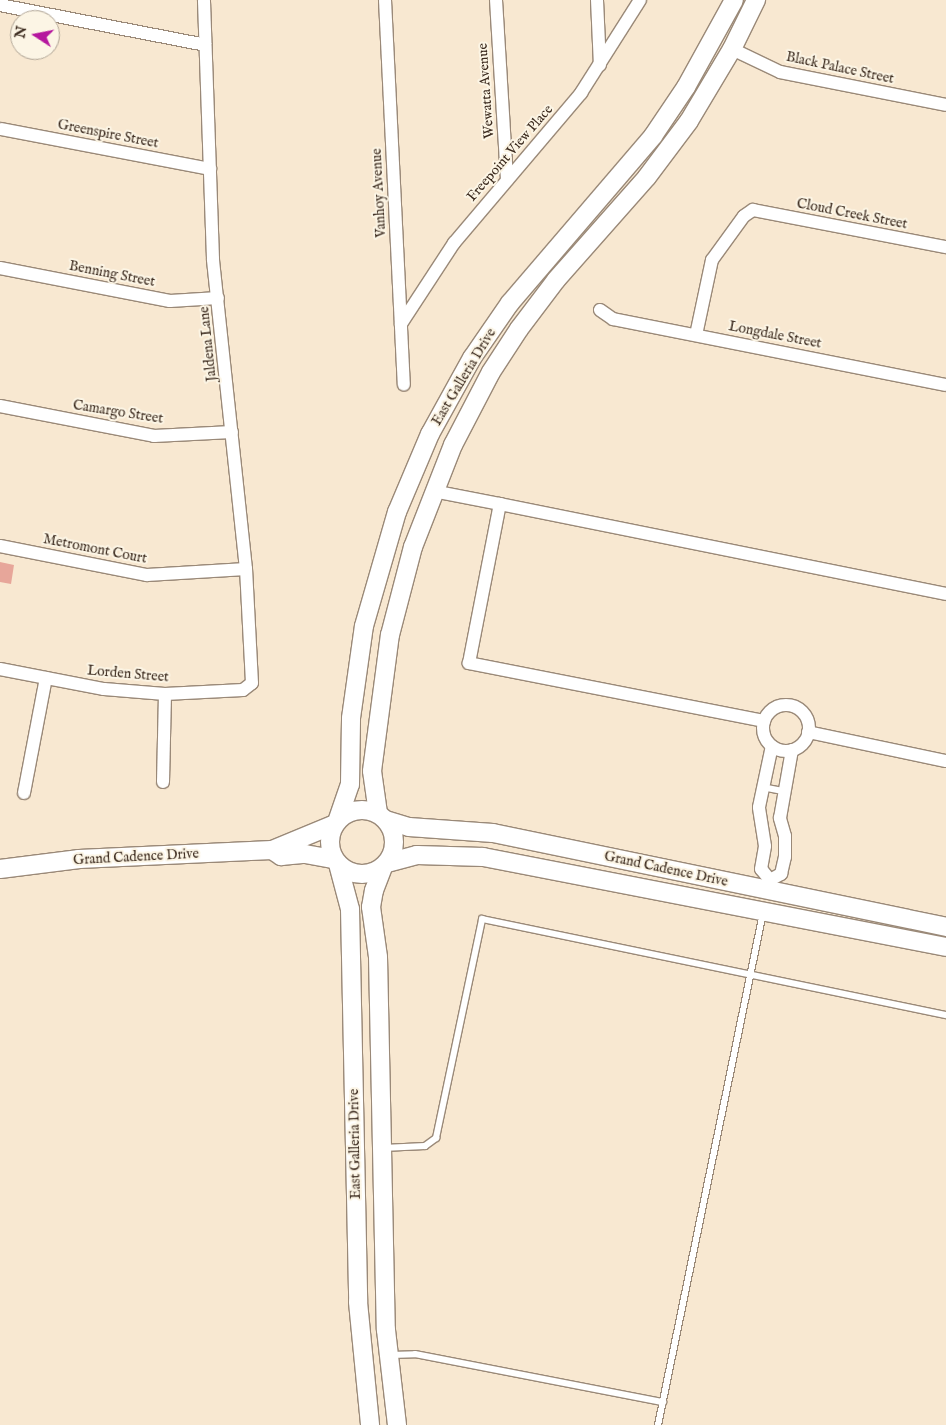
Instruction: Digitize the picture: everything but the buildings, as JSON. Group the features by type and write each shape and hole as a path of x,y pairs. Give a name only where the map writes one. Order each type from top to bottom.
{"main road":[{"name":"East Galleria Drive","path":"337,822 350,784 351,718 364,626 388,540 426,442 472,358 510,303 634,162 672,109 734,0"},
{"name":"East Galleria Drive","path":"382,816 372,771 388,644 406,570 433,490 466,419 519,330 575,258 647,177 704,98 732,49 756,0"},
{"path":"357,809 382,816 391,827 394,846 385,865 375,872 355,874 336,861 330,841 337,822 357,809"},
{"name":"Grand Cadence Drive","path":"382,816 409,827 492,833 769,885 946,927"},
{"name":"Grand Cadence Drive","path":"0,868 79,859 272,850 337,822"},
{"name":"Grand Cadence Drive","path":"272,850 280,856 305,854 336,861"},
{"name":"Grand Cadence Drive","path":"385,865 417,855 483,856 764,909 946,947"},
{"name":"East Galleria Drive","path":"336,861 350,909 358,1302 370,1425"},
{"name":"East Galleria Drive","path":"385,865 372,904 378,957 381,1148 388,1356 397,1425"},
{"path":"764,909 769,885"}],"street":[{"name":"Jaldena Lane","path":"204,0 213,259 246,570 252,683"},
{"name":"Vanhoy Avenue","path":"384,0 404,385"},
{"name":"Wewatta Avenue","path":"496,0 507,180"},
{"path":"597,0 600,65"},
{"name":"Freepoint View Place","path":"401,324 442,259 581,93 640,0"},
{"path":"0,5 205,45"},
{"name":"Black Palace Street","path":"732,49 780,72 946,105"},
{"name":"Greenspire Street","path":"1,129 210,169"},
{"name":"Cloud Creek Street","path":"696,335 712,260 744,216 753,210 946,247"},
{"name":"Benning Street","path":"0,268 170,301 218,298"},
{"name":"Longdale Street","path":"600,310 613,319 946,385"},
{"name":"Camargo Street","path":"0,406 154,436 232,432"},
{"path":"433,490 946,594"},
{"path":"500,504 469,663 764,721"},
{"name":"Metromont Court","path":"0,546 147,575 246,570"},
{"name":"Lorden Street","path":"0,668 104,689 165,694 243,690 252,683"},
{"path":"24,793 46,678"},
{"path":"164,782 165,694"},
{"path":"772,746 759,807 765,846 761,869 769,885 781,874 785,857 785,836 780,818 783,791 792,750 804,742 808,732 803,712 789,705 774,708 764,721 764,735 772,746 792,750"},
{"path":"808,732 946,761"}],"lane":[{"path":"762,787 783,791"},
{"path":"658,1425 764,909"},
{"path":"381,1148 425,1146 436,1138 482,919 946,1015"},
{"path":"388,1356 415,1354 663,1402"}]}
